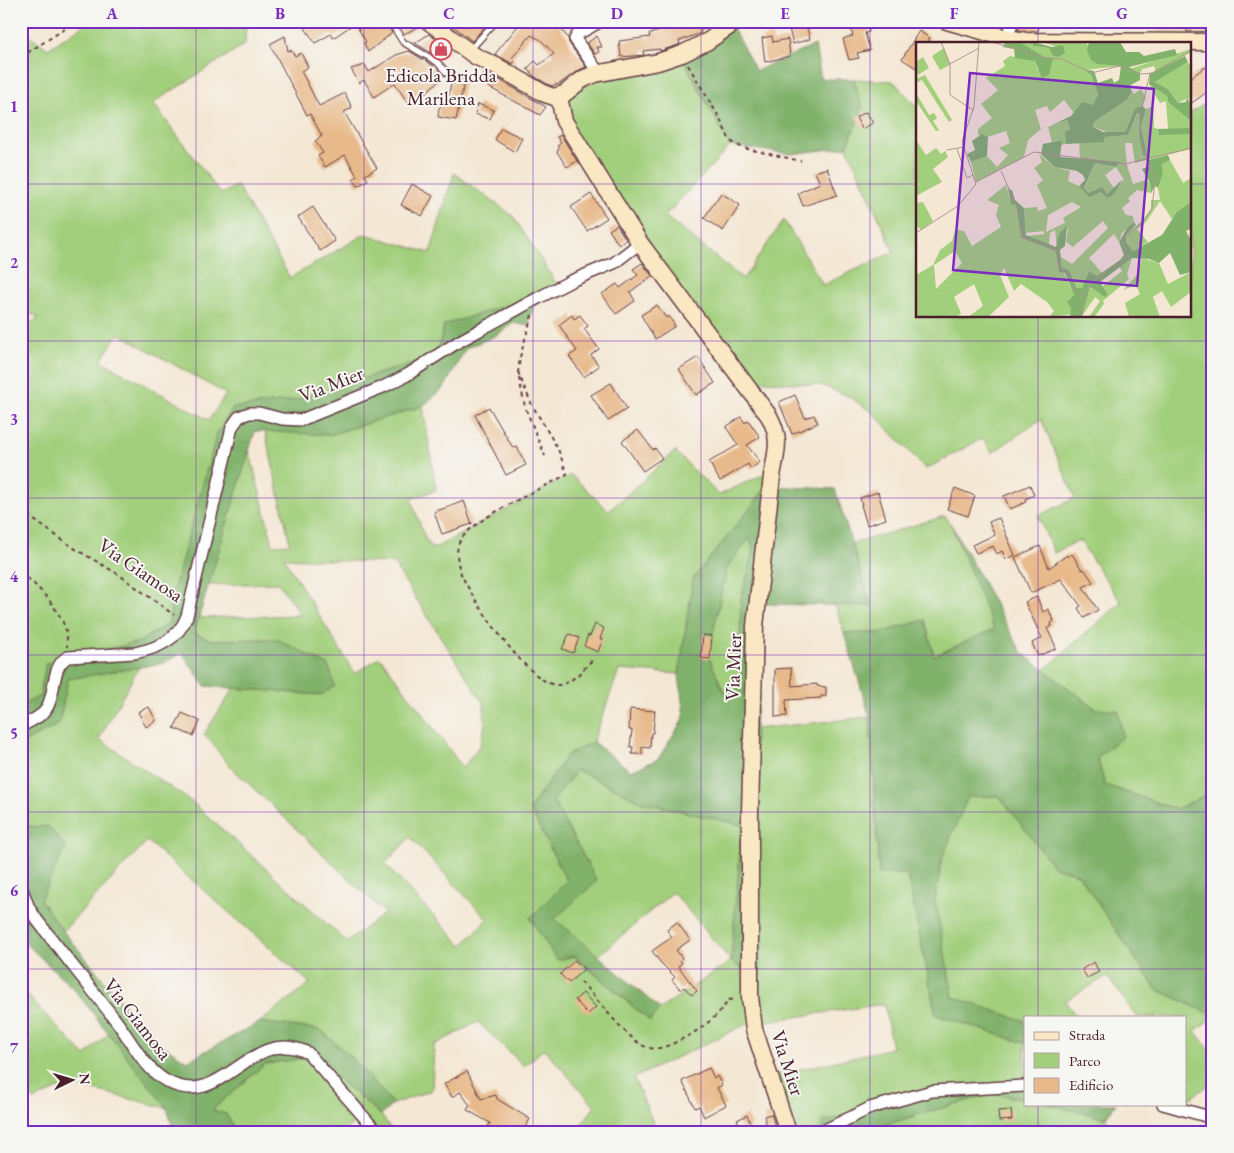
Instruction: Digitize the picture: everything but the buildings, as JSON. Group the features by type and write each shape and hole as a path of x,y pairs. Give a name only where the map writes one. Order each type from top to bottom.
{"street":[{"path":"599,73 574,39 578,34 601,21"},
{"path":"435,23 468,52 545,94 559,97 583,79 599,73 658,62 682,54 708,41 737,21"},
{"path":"947,21 1008,38 1036,42 1213,42"},
{"path":"1008,38 1014,21"},
{"name":"Via Mier","path":"559,97 564,121 640,243 769,416 778,438 778,454 772,476 755,626 750,812 750,997 754,1029 788,1132"},
{"name":"Via Mier","path":"184,622 232,427 239,418 249,413 259,413 282,419 300,420 383,387 407,375 458,342 538,298 570,281 614,263 640,243"},
{"name":"Via Giamosa","path":"68,657 144,651 171,639 177,634 184,622"},
{"path":"21,726 44,712 52,698 60,664 68,657"},
{"name":"Via Giamosa","path":"21,887 37,920 150,1068 168,1082 184,1087 202,1087 220,1079 267,1049 277,1047 298,1048 308,1053 377,1132"},
{"path":"821,1132 870,1108 932,1091 1024,1086"},
{"path":"1170,1106 1213,1118"}],"lane":[{"path":"390,21 403,42 437,62 448,74"},
{"path":"468,52 496,21"}],"path":[{"path":"21,57 77,21"},
{"path":"682,54 693,76 719,117 730,141 743,148 801,161"},
{"path":"538,298 520,357 518,372 525,406 545,456"},
{"path":"518,372 531,403 558,449 567,474 519,499 466,533 459,543 457,555 462,575 476,601 502,639 527,667 546,682 558,685 569,680 584,670 592,660"},
{"name":"Via Giamosa","path":"21,511 77,550 118,574 184,622"},
{"path":"21,573 46,596 60,615 66,631 68,657"},
{"path":"581,982 637,1042 651,1048 666,1046 704,1027 720,1014 729,1000 750,997"}],"shaded area":[{"path":"1156,21 1213,21 1213,38 1158,39"}],"green space":[{"path":"90,21 246,21 245,44 153,103 221,194 237,185 290,278 365,234 430,253 454,173 513,216 558,286 536,296 444,325 437,355 296,400 233,408 173,592 169,623 139,642 46,663 40,696 21,706 21,328 39,318 21,309 21,29 48,49","holes":["118,333 226,394 209,420 101,361"]},
{"path":"730,23 756,71 815,45 821,79 854,79 862,108 847,147 791,154 730,146 680,52"},
{"path":"679,52 730,146 665,216 743,279 784,220 823,285 894,252 847,147 862,108 854,79 893,81 916,106 916,318 1192,318 1192,112 1213,99 1213,792 1176,809 1105,785 1097,758 1123,736 1096,709 1044,670 1121,602 1079,540 1054,553 1038,516 1075,498 1041,419 992,453 983,438 926,469 872,412 848,396 821,385 738,379 562,121 559,94"},
{"path":"536,296 528,326 514,323 495,336 466,348 444,388 423,406 329,435 255,431 194,633 211,640 277,639 328,665 335,686 321,695 205,686 182,653 164,663 68,679 59,724 21,744 21,706 40,696 46,663 139,642 169,623 173,592 217,433 233,408 296,400 437,355 444,325"},
{"path":"423,406 436,490 411,499 425,538 433,549 571,475 609,511 675,451 719,495 771,471 768,486 693,579 679,674 619,670 593,742 567,755 530,809 567,881 530,919 650,1021 660,1009 731,961 755,729 870,717 879,873 907,874 936,1015 1024,1043 1024,1083 820,1132 781,1132 763,1078 892,1048 884,1004 747,1024 634,1078 657,1132 581,1132 580,1126 595,1106 544,1049 524,1066 478,1022 434,1045 432,1090 393,1104 356,1062 321,1030 260,1022 310,983 147,841 63,931 40,900 49,827 21,826 21,744 59,724 68,679 139,667 99,739 192,802 347,942 385,913 230,766 204,734 234,688 320,695 277,639 211,640 194,633 198,618 301,615 278,583 208,585 249,450 273,545 290,544 265,431 329,435","holes":["284,558 393,563 484,704 485,725 480,745 463,768 380,657 355,674","410,837 487,919 462,946 385,864"]},
{"path":"768,486 835,489 871,606 762,604 755,729 760,983 731,961 742,825 642,802 577,770 553,801 597,881 554,919 660,1009 650,1021 575,956 557,960 530,918 567,881 530,809 567,755 593,742 631,771 658,759 684,718 679,674 693,579","holes":["750,538 754,552 741,598 741,680 724,692 708,655 727,568"]},
{"path":"945,516 951,524 995,629 934,656 925,620 879,633 844,633 835,604 871,605 852,544"},
{"path":"951,524 1022,653 1096,709 1118,710 1123,736 1097,758 1105,785 1176,809 1213,792 1213,1015 1156,989 1078,874 1054,867 999,796 968,797 942,858 935,901 953,997 1024,1021 1024,1043 936,1015 907,874 879,874 870,717 844,633 879,633 925,620 934,656 994,629"},
{"path":"750,537 754,552 741,599 741,681 724,692 708,655 727,568"},
{"path":"577,770 642,802 742,825 731,961 673,892 598,956 554,919 597,881 553,801"},
{"path":"968,796 1000,796 1054,867 1078,874 1156,989 1213,1015 1195,1031 1213,1054 1213,1082 1186,1101 1186,1016 1136,1016 1107,976 1065,1001 1076,1016 1024,1016 1024,1021 953,997 935,901 942,858"},
{"path":"21,826 49,827 66,847 40,900 63,931 152,1038 187,1061 260,1022 321,1030 356,1062 393,1104 381,1115 312,1057 265,1064 212,1110 226,1114 236,1132 174,1132 167,1108 74,989 21,939"},
{"path":"21,989 85,1056 109,1033 167,1108 70,1084 34,1100 21,1087"},
{"path":"312,1057 381,1115 393,1132 361,1132 353,1124 341,1132 236,1132 226,1114 212,1110 265,1064"},
{"path":"1024,1083 1024,1100 994,1093 859,1132 820,1132 822,1122 946,1087"},
{"path":"994,1093 1024,1100 1024,1106 1054,1106 1105,1118 1114,1132 859,1132"},
{"path":"1054,1106 1114,1106 1105,1118"}],"place":[{"name":"Edicola Bridda Marilena","path":"441,49"}]}
